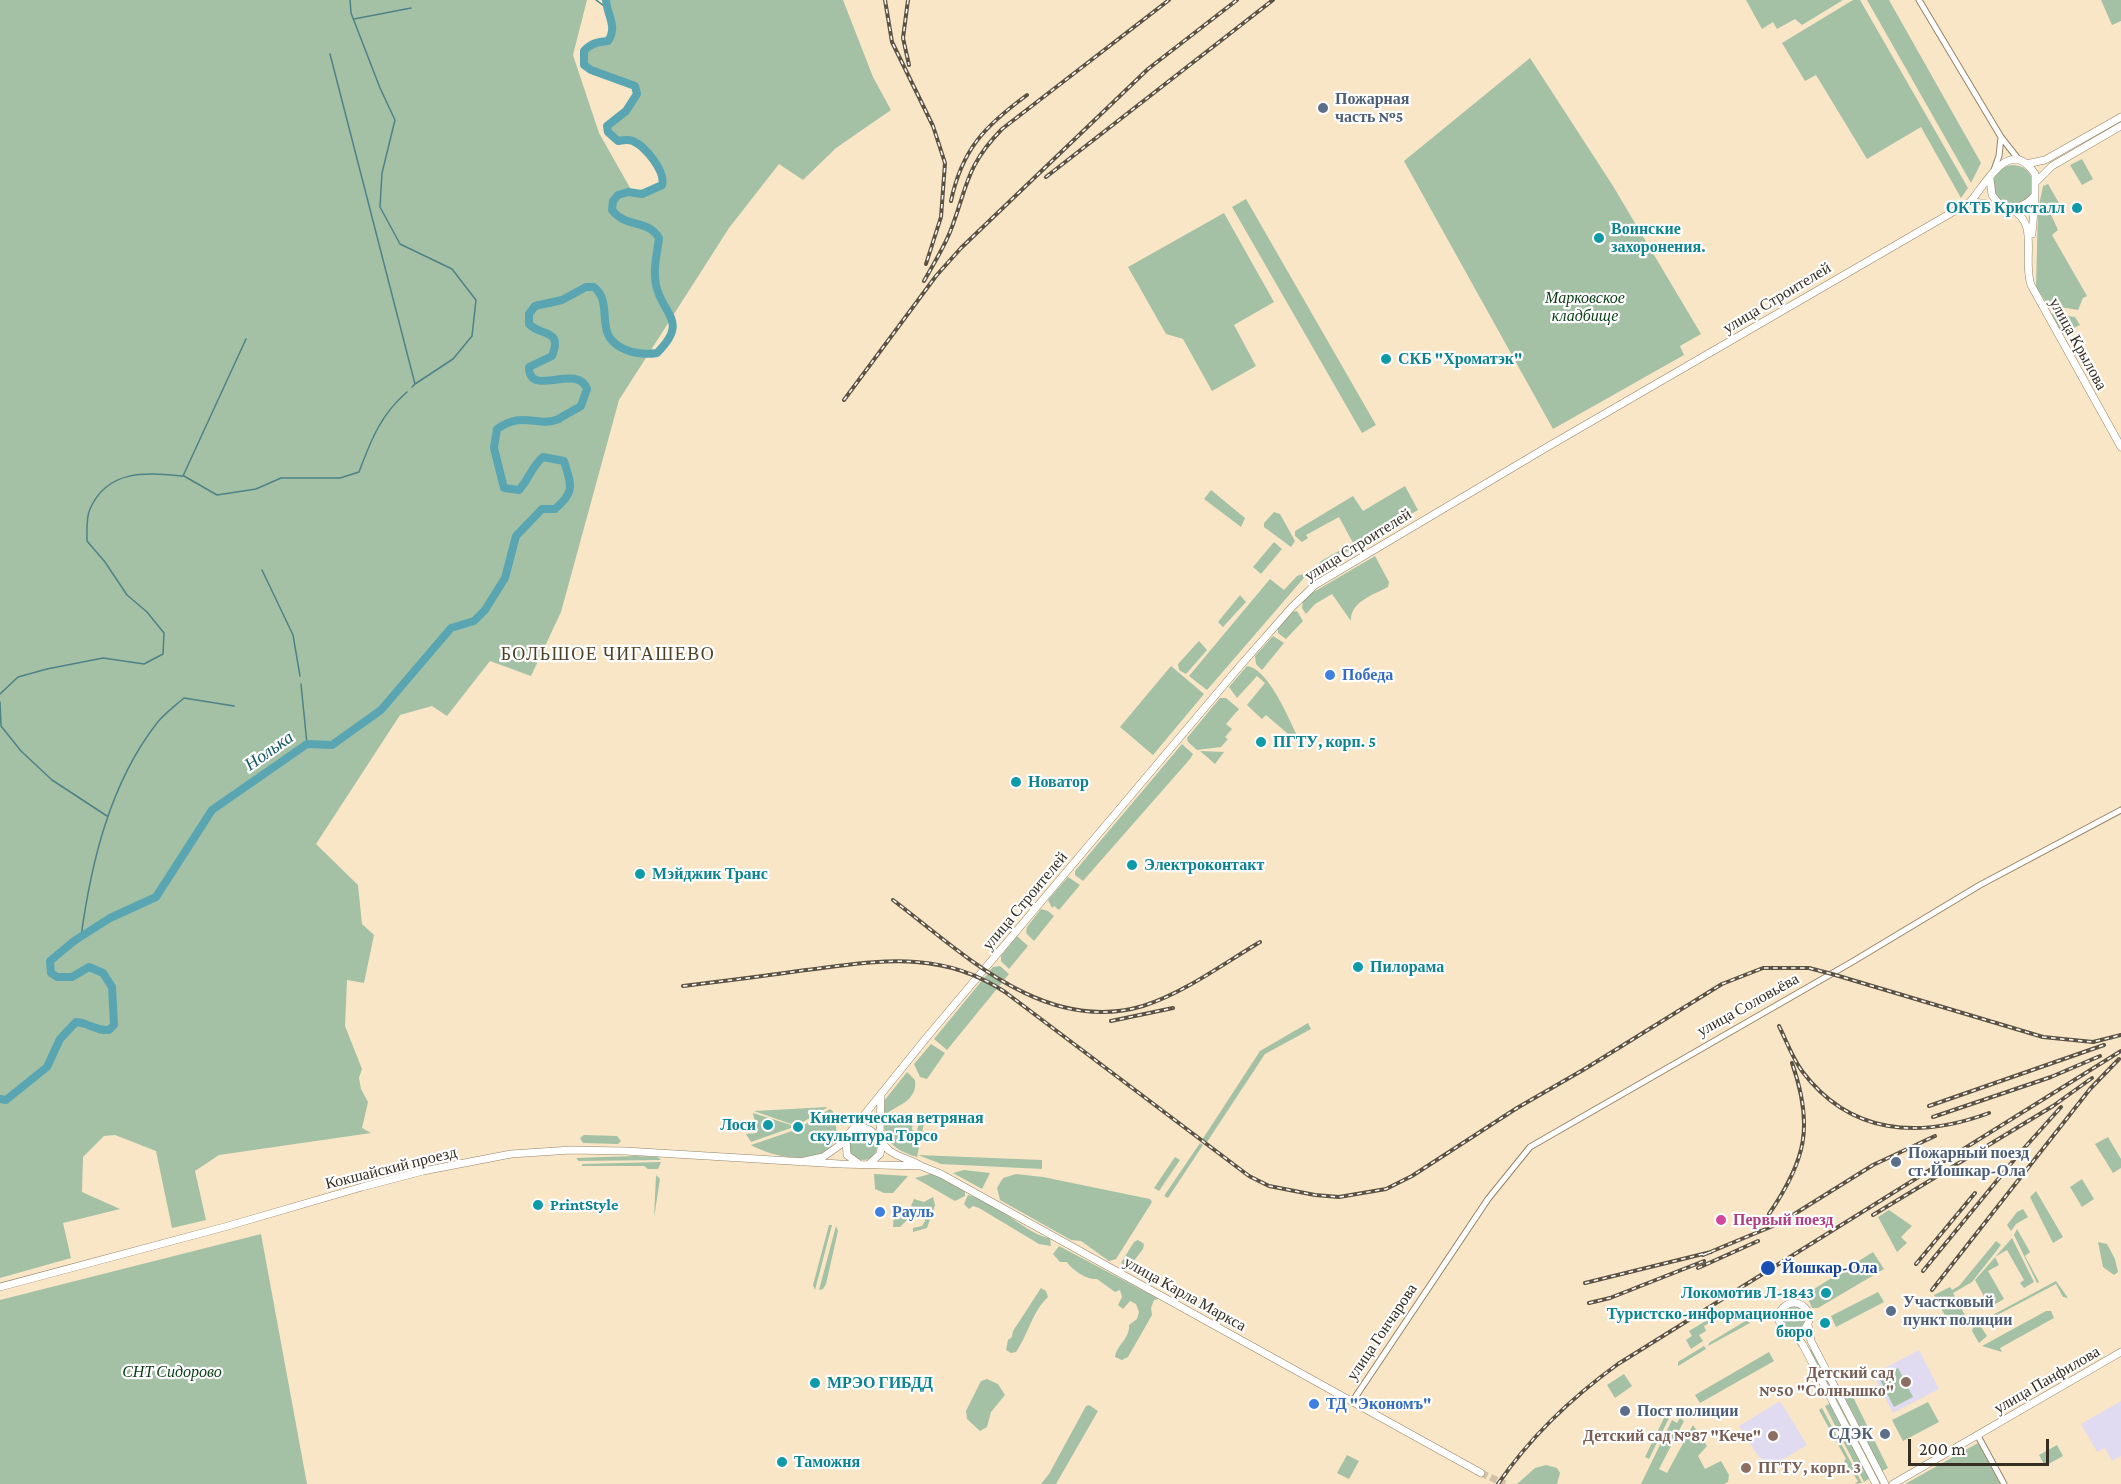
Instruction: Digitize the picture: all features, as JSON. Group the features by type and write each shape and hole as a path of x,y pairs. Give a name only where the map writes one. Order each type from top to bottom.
{"main road":[{"path":"2000,205 1990,189 1992,174 2005,162 2023,163 2045,160 2121,117"},
{"path":"1970,202 2010,208 2024,206 2035,195 2037,181 2052,166 2121,126"},
{"path":"2023,163 2037,181"},
{"name":"улица Строителей","path":"852,1130 1234,673 1292,607 1315,585 1548,446 1970,202 1992,174"},
{"name":"улица Крылова","path":"2031,285 2035,195"},
{"name":"улица Крылова","path":"2010,208 2020,214 2027,224 2027,265 2031,285 2121,447"},
{"path":"846,1138 847,1155 864,1164 880,1154 881,1094"},
{"path":"800,1162 829,1154 852,1130 867,1128 891,1152 921,1166"},
{"name":"Кокшайский проезд","path":"0,1287 423,1171 511,1154 572,1150 625,1151 864,1164"},
{"name":"улица Карла Маркса","path":"864,1164 921,1166 941,1174 1481,1473"},
{"path":"1876,1484 1803,1346 1794,1333 1786,1330 1780,1324 1780,1313 1785,1306 1794,1302 1803,1305 1808,1313 1811,1341 1885,1484"},
{"path":"1794,1333 1808,1325"},
{"name":"улица Панфилова","path":"1893,1484 2121,1352"}],"street":[{"path":"1919,0 2001,137 2023,163"},
{"path":"1992,174 1999,156 2001,137"},
{"name":"улица Соловьёва","path":"1434,1277 1488,1199 1530,1146 1852,962 1980,885 2121,810"},
{"name":"улица Гончарова","path":"1352,1401 1434,1277"},
{"path":"1978,1436 2004,1484"}],"shaded area":[{"name":"Детский сад №50 \"Солнышко\"","path":"1919,1350 1939,1389 1893,1413 1873,1374"},
{"name":"Детский сад №87 \"Кече\"","path":"1780,1401 1807,1445 1772,1466 1758,1456 1739,1426"},
{"path":"2121,1401 2121,1456 2112,1461 2105,1448 2097,1452 2081,1424"}],"green space":[{"path":"0,0 587,0 573,55 599,133 633,193 653,192 662,185 664,179 661,170 637,143 611,137 607,126 626,111 637,94 635,86 591,70 583,59 588,47 608,41 611,36 612,26 607,0 843,0 873,77 891,110 836,148 803,180 779,164 729,228 619,400 561,612 531,676 490,661 447,716 432,706 400,715 316,844 358,885 362,924 374,935 364,983 347,980 345,1026 362,1069 359,1078 361,1089 368,1102 362,1128 371,1133 219,1155 195,1171 206,1220 172,1228 156,1151 115,1135 104,1136 83,1157 82,1192 120,1209 63,1223 71,1258 0,1278"},
{"path":"1746,0 1843,0 1802,25 1795,19 1777,29 1773,22 1762,29"},
{"path":"1853,0 1860,0 1968,188 1961,198 1921,127 1867,159 1816,75 1805,81 1782,43"},
{"path":"1867,0 1889,0 1981,163 1971,183"},
{"path":"2101,0 2121,0 2121,21 2112,25"},
{"name":"Марковское кладбище","path":"1530,58 1613,186 1701,334 1680,346 1684,355 1553,429 1404,161"},
{"path":"2082,159 2093,179 2082,185 2070,165"},
{"path":"2013,165 2021,166 2027,171 2032,177 2032,193 2027,199 2021,204 2013,205 2005,204 1999,199 1994,193 1993,185 1994,177 1999,171 2005,166"},
{"path":"2048,184 2059,203 2048,208 2058,230 2052,235 2087,296 2083,298 2078,310 2048,305 2036,287 2038,210 2043,186"},
{"path":"1246,199 1376,425 1362,433 1232,207"},
{"path":"1224,213 1274,302 1234,325 1256,366 1212,391 1183,339 1166,334 1128,267"},
{"path":"2047,313 2075,317 2080,325 2060,335"},
{"path":"1405,486 1418,510 1322,566 1318,565 1321,561 1353,543 1339,517 1306,535 1308,538 1302,542 1295,536 1295,531 1353,496 1363,511"},
{"path":"1211,490 1245,518 1241,527 1204,499"},
{"path":"1274,512 1280,514 1295,541 1291,547 1264,527 1264,523"},
{"path":"1274,542 1282,549 1261,574 1253,567"},
{"path":"1375,556 1389,582 1388,587 1358,604 1351,621 1332,594 1315,604 1306,614 1302,608 1303,601 1312,593"},
{"path":"1309,572 1207,690 1189,676 1270,579 1284,590 1297,576"},
{"path":"1240,595 1246,602 1223,627 1218,622"},
{"path":"1297,611 1303,621 1286,639 1278,633 1278,629 1292,612"},
{"path":"1273,636 1284,643 1262,670 1256,664 1255,656"},
{"path":"1199,641 1207,650 1186,674 1179,670 1178,664"},
{"path":"1171,666 1204,694 1153,755 1120,727"},
{"path":"1247,666 1256,669 1272,687 1302,746 1266,715 1262,719 1247,705 1265,683 1257,676 1237,698 1229,687"},
{"path":"1220,698 1226,698 1239,709 1226,724 1232,729 1225,737 1228,739 1221,747 1197,750 1187,738"},
{"path":"1182,744 1193,754 1190,759 1083,881 1075,875 1075,871"},
{"path":"1200,751 1224,752 1215,764"},
{"path":"1068,877 1080,885 1059,910 1054,906 1052,908 1048,900"},
{"path":"1041,909 1054,916 1034,941 1026,933 1027,927"},
{"path":"1017,936 1028,946 1009,969 1001,961 1001,956"},
{"path":"1000,966 1009,974 947,1050 934,1039 993,967"},
{"path":"1308,1023 1311,1029 1265,1054 1207,1142 1202,1140 1260,1051"},
{"path":"931,1044 945,1053 927,1079 920,1077 914,1064"},
{"path":"907,1072 915,1080 913,1094 883,1117 884,1101"},
{"path":"828,1107 803,1122 797,1120 791,1124 754,1111"},
{"path":"830,1109 835,1118 835,1139 828,1149 818,1155 805,1158 776,1155 751,1145 792,1131 801,1133 804,1125"},
{"path":"753,1113 791,1125 791,1128 751,1142 746,1134 757,1133"},
{"path":"903,1115 913,1121 912,1130 917,1131 919,1123 925,1118 917,1157 894,1146 885,1132 884,1125 892,1116"},
{"path":"863,1132 873,1136 877,1146 873,1156 863,1160 853,1156 849,1146 853,1136"},
{"path":"584,1135 617,1136 621,1141 618,1144 583,1143 580,1138"},
{"path":"2108,1137 2121,1159 2121,1168 2113,1173 2095,1144"},
{"path":"1200,1143 1203,1145 1168,1198 1164,1196"},
{"path":"918,1155 1042,1160 1042,1169 941,1164"},
{"path":"658,1157 661,1160 579,1161 576,1158"},
{"path":"1175,1157 1180,1160 1159,1191 1154,1188"},
{"path":"661,1162 658,1169 648,1169 644,1166 582,1166 582,1164"},
{"path":"964,1170 990,1173 982,1189 953,1173"},
{"path":"874,1174 908,1176 893,1193 884,1193 875,1189"},
{"path":"930,1174 939,1175 965,1190 965,1196 955,1201 915,1178"},
{"path":"1016,1174 1043,1177 1150,1199 1152,1202 1116,1259 1109,1261 1081,1241 1071,1240 1000,1200 997,1188 1003,1178"},
{"path":"656,1175 660,1179 654,1218"},
{"path":"2082,1179 2094,1199 2082,1207 2070,1187"},
{"path":"2036,1191 2063,1237 2053,1243 2030,1197"},
{"path":"968,1195 989,1203 1032,1231 1050,1238 1051,1246 1039,1244 979,1208 973,1206 969,1209 964,1204"},
{"path":"933,1197 935,1205 927,1228 913,1232 913,1228 922,1226 925,1221 924,1210 911,1206 914,1199 924,1202"},
{"path":"901,1206 908,1209 908,1219 900,1227 893,1227 894,1213"},
{"path":"2023,1209 2028,1217 2016,1224 2011,1231 2007,1225 2017,1212"},
{"path":"1889,1210 1912,1226 1901,1237 1907,1243 1897,1252 1878,1217"},
{"path":"829,1225 832,1225 815,1290 813,1285"},
{"path":"836,1226 838,1231 826,1284 823,1289 819,1290"},
{"path":"2017,1229 2030,1252 2025,1256 2039,1282 2037,1283 2014,1235"},
{"name":"СНТ Сидорово","path":"261,1234 307,1484 0,1484 0,1300"},
{"path":"2012,1238 2034,1282 2024,1288 2020,1283 2024,1280 2007,1250 1996,1257"},
{"path":"1138,1240 1144,1244 1143,1249 1133,1262 1148,1271 1147,1278 1121,1263 1134,1242"},
{"path":"1996,1241 2001,1245 1972,1282 1953,1293 1967,1319 1951,1327 1934,1295 1950,1287 1952,1290 1959,1286"},
{"path":"2098,1242 2107,1244 2115,1259 2118,1272 2114,1275 2103,1267"},
{"path":"1059,1246 1159,1299 1154,1300 1151,1308 1152,1315 1128,1357 1122,1360 1115,1357 1118,1348 1128,1334 1129,1325 1137,1319 1139,1312 1136,1304 1130,1301 1123,1309 1118,1305 1122,1297 1120,1290 1115,1292 1097,1279 1080,1274 1067,1262 1060,1262 1053,1254"},
{"path":"1873,1252 1884,1269 1818,1308 1812,1308 1806,1294"},
{"path":"1995,1257 1999,1265 1988,1271 2004,1299 1990,1307 1975,1280"},
{"path":"2056,1281 2068,1298 2063,1297 2056,1284 1982,1323 1981,1327 1987,1336 1979,1343 1972,1331 1974,1325"},
{"path":"1041,1288 1046,1291 1048,1297 1038,1309 1016,1352 1011,1353 1006,1350 1008,1340"},
{"path":"1878,1292 1884,1302 1836,1327 1831,1316"},
{"path":"1794,1307 1802,1310 1805,1318 1802,1326 1794,1329 1786,1326 1783,1318 1786,1310"},
{"path":"2046,1311 2051,1311 2054,1318 2000,1348 2002,1352 1982,1346"},
{"path":"1714,1316 1716,1319 1704,1326 1706,1331 1699,1335 1703,1341 1691,1349 1686,1340 1692,1336 1689,1331"},
{"path":"1747,1320 1750,1323 1708,1346 1709,1343"},
{"path":"1704,1346 1706,1349 1678,1366 1678,1362"},
{"path":"1811,1349 1876,1474 1809,1350"},
{"path":"1769,1352 1774,1361 1700,1403 1695,1395"},
{"path":"1898,1368 1913,1397 1894,1407 1879,1378"},
{"path":"1624,1374 1632,1386 1615,1398 1607,1385"},
{"path":"987,1379 998,1384 1005,1395 991,1412 987,1427 980,1431 967,1419 966,1411 981,1381"},
{"path":"1851,1393 1888,1468 1882,1471 1844,1396"},
{"path":"1928,1402 1939,1422 1903,1441 1892,1420"},
{"path":"1831,1403 1870,1478 1864,1482 1825,1406"},
{"path":"1089,1405 1098,1411 1056,1484 1041,1484 1049,1474 1086,1406"},
{"path":"1822,1408 1862,1483 1855,1484 1858,1481 1844,1461 1846,1459 1819,1410"},
{"path":"1666,1414 1670,1416 1649,1459 1645,1457"},
{"path":"1680,1418 1684,1421 1659,1469 1667,1473 1693,1425 1707,1446 1698,1456 1705,1469 1721,1461 1729,1475 1728,1482 1724,1484 1641,1484 1672,1420 1677,1423"},
{"path":"1978,1443 2000,1484 1905,1484"},
{"path":"2057,1445 2063,1456 2045,1466 2039,1455"},
{"path":"1347,1455 1359,1461 1349,1479 1337,1473"},
{"path":"1546,1465 1557,1468 1560,1473 1557,1484 1517,1484 1535,1468"}],"waterway":[{"path":"350,0 351,13 395,120 382,173 380,207 400,244 452,269 476,300 472,336 453,359 415,384"},
{"path":"596,0 608,9"},
{"name":"Нолька","path":"560,418 581,406 587,389 582,382 574,379 545,381 531,376 529,367 552,356 555,347 553,337 529,324 529,314 535,306 562,300 586,287 594,287 603,301 608,335 619,346 634,352 657,353 667,342 673,325 659,295 655,279 659,238 649,228 623,219 612,210 613,201 618,195 628,192 642,194 662,185 662,180 654,160 644,149 631,140 618,141 608,132 607,126 626,111 637,94 635,86 591,70 584,65 584,51 595,43 608,41 611,36 612,26 606,0"},
{"path":"354,19 411,8"},
{"path":"330,54 415,384 412,387"},
{"path":"0,694 18,677 47,669 103,658 144,664 163,654 164,633 147,612 127,595 105,562 87,541 89,512 107,486 118,480 143,474 183,476 246,339"},
{"path":"184,476 217,495 256,489 281,478 340,478 359,472 373,438 384,419 390,409 407,392"},
{"name":"Нолька","path":"0,1099 6,1100 47,1067 60,1039 76,1022 104,1030 109,1030 114,1025 112,987 103,973 89,967 72,977 57,977 51,973 50,961 74,941 110,918 156,897 212,810 307,744 332,745 381,710 451,628 474,621 485,610 505,578 516,536 542,509 555,509 562,503 570,487 564,461 543,457 519,490 504,488 494,448 497,429 515,421 544,422 559,419"},
{"path":"262,570 293,635 300,676"},
{"path":"301,684 307,744"},
{"path":"81,937 90,881 105,825 127,771 141,746 166,713 184,698 234,706"},
{"path":"0,702 1,726 21,751 52,780 107,816"}],"tunnel":[{"path":"1481,1473 1505,1484"}],"railway":[{"path":"885,0 892,42 933,126 945,163 941,217 926,264"},
{"path":"908,0 903,38 909,65"},
{"path":"924,281 947,238 974,166 990,142 1002,129 1169,0"},
{"path":"844,400 936,276 961,248 1148,69 1237,0"},
{"path":"1046,177 1273,0"},
{"path":"951,201 962,167 977,140 999,117 1027,95"},
{"path":"893,900 977,965 1008,984 1040,999 1073,1009 1107,1012 1143,1006 1188,986 1260,942"},
{"path":"683,986 884,962 909,961 957,969 981,978 1005,992 1249,1176 1269,1186 1339,1197 1386,1189 1412,1176 1517,1108 1722,984 1763,968 1809,968 2043,1037 2093,1042 2121,1035"},
{"path":"1111,1021 1173,1008"},
{"path":"1779,1026 1798,1066 1821,1092 1842,1108 1864,1119 1887,1126 1912,1128 1963,1121 1989,1113"},
{"path":"1929,1106 2104,1045"},
{"path":"1498,1484 1538,1434 1584,1390 1618,1364 2121,1051"},
{"path":"1933,1117 2051,1077 2100,1056"},
{"path":"1932,1290 2090,1089 2119,1059"},
{"path":"1769,1214 1791,1176 1803,1142 1803,1106 1792,1063"},
{"path":"1873,1215 2053,1106 2092,1078"},
{"path":"1923,1271 2018,1155 2061,1107"},
{"path":"1703,1255 1780,1223 1873,1165 1935,1136"},
{"path":"1916,1264 1975,1193"},
{"path":"1698,1268 1758,1241"},
{"path":"1585,1283 1711,1252"},
{"path":"1589,1303 1610,1298 1704,1261"}],"place":[{"name":"Пожарная часть №5","path":"1323,108"},
{"name":"ОКТБ Кристалл","path":"2077,208"},
{"name":"Воинские захоронения.","path":"1599,238"},
{"name":"СКБ \"Хроматэк\"","path":"1386,359"},
{"name":"Победа","path":"1330,675"},
{"name":"ПГТУ, корп. 5","path":"1261,742"},
{"name":"Новатор","path":"1016,782"},
{"name":"Электроконтакт","path":"1132,865"},
{"name":"Мэйджик Транс","path":"640,874"},
{"name":"Пилорама","path":"1358,967"},
{"name":"Лоси","path":"768,1125"},
{"name":"Кинетическая ветряная скульптура Торсо","path":"798,1127"},
{"name":"Пожарный поезд ст. Йошкар-Ола","path":"1896,1162"},
{"name":"PrintStyle","path":"538,1205"},
{"name":"Рауль","path":"880,1212"},
{"name":"Первый поезд","path":"1721,1220"},
{"name":"Йошкар-Ола","path":"1768,1268"},
{"name":"Локомотив Л-1843","path":"1826,1293"},
{"name":"Участковый пункт полиции","path":"1891,1311"},
{"name":"Туристско-информационное бюро","path":"1825,1323"},
{"name":"Детский сад №50 \"Солнышко\"","path":"1906,1382"},
{"name":"МРЭО ГИБДД","path":"815,1383"},
{"name":"ТД \"Экономъ\"","path":"1314,1404"},
{"name":"Пост полиции","path":"1625,1411"},
{"name":"СДЭК","path":"1885,1434"},
{"name":"Детский сад №87 \"Кече\"","path":"1773,1436"},
{"name":"Таможня","path":"782,1462"},
{"name":"ПГТУ, корп. 3","path":"1746,1468"}],"district":[{"name":"БОЛЬШОЕ ЧИГАШЕВО","path":"608,654"}]}
